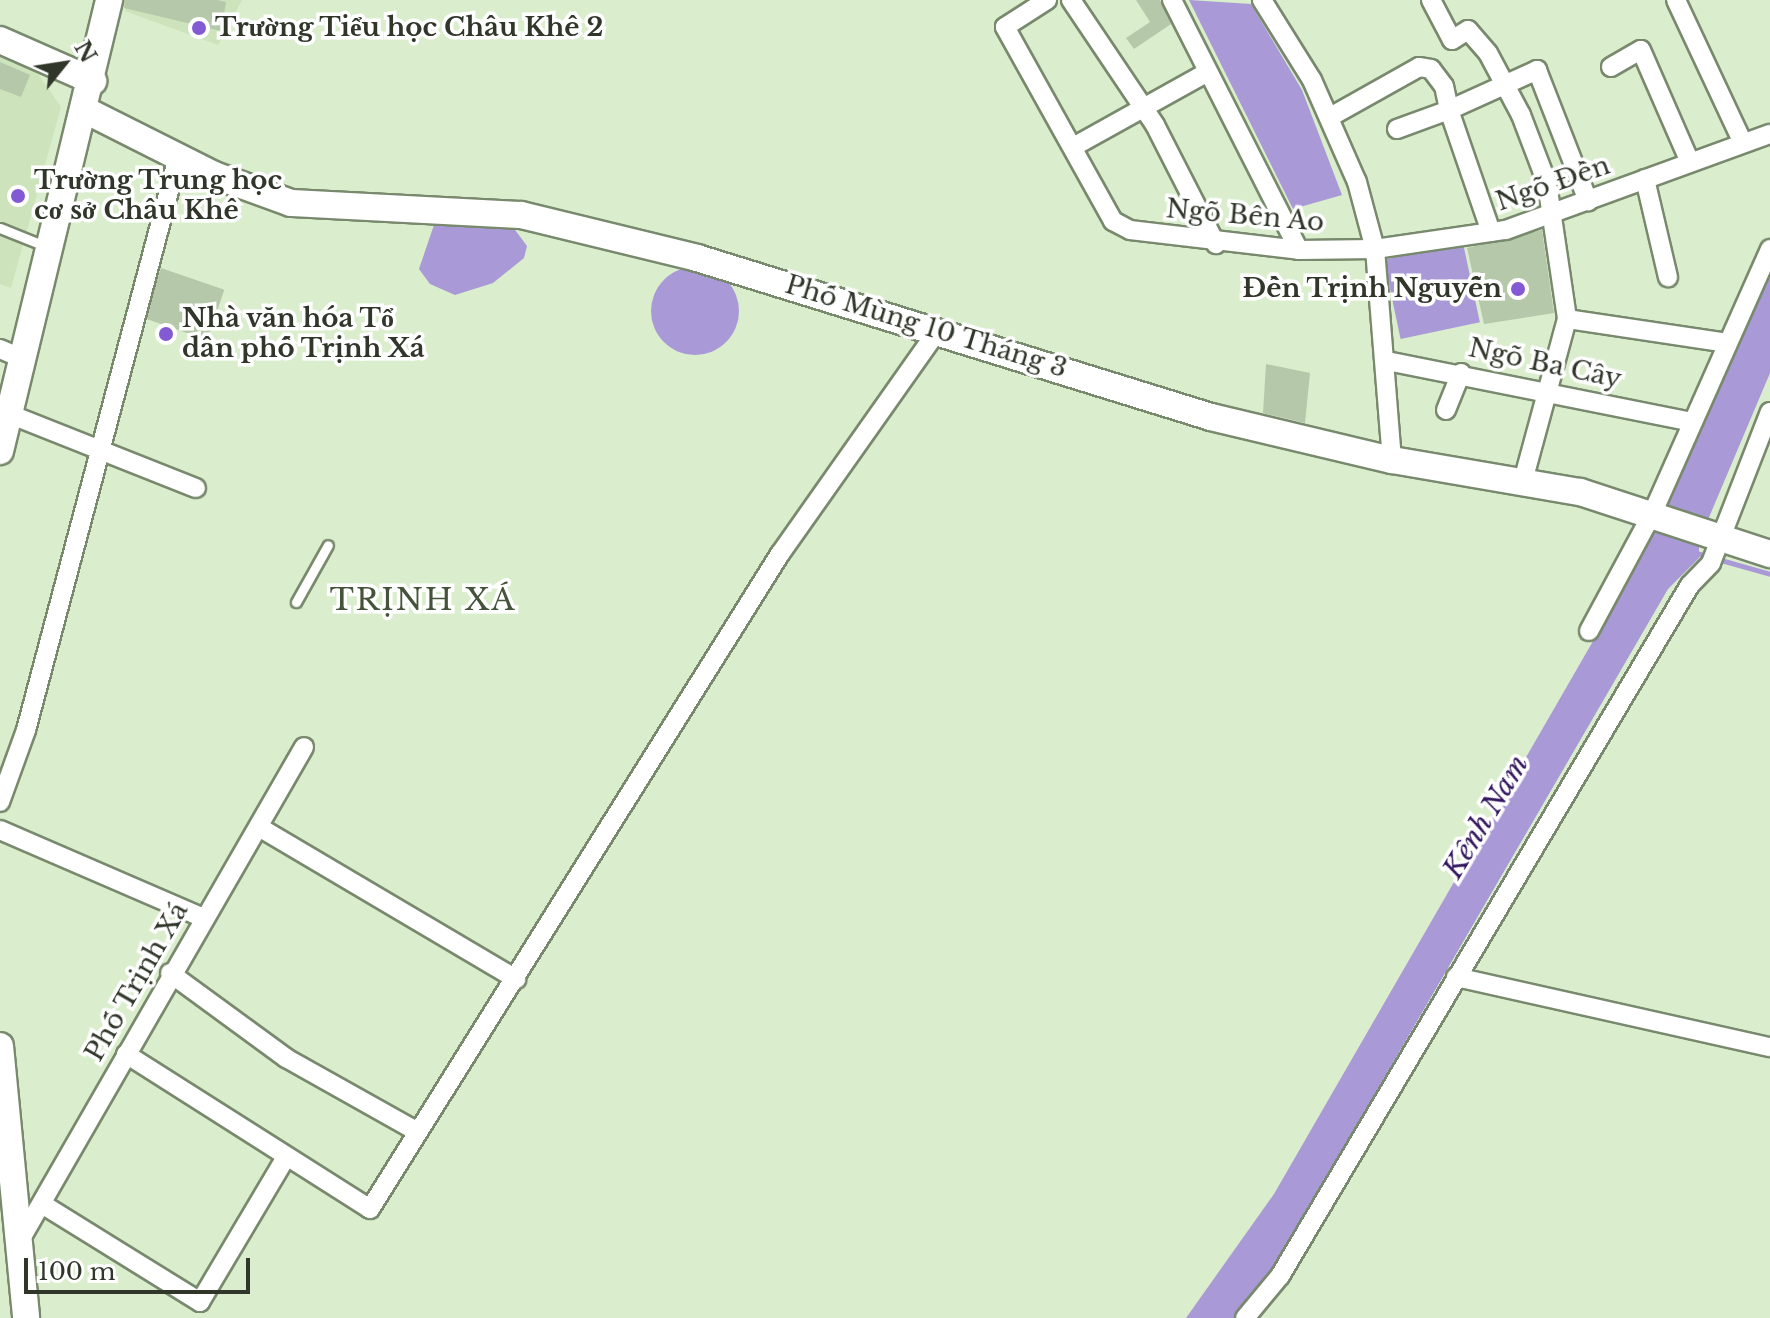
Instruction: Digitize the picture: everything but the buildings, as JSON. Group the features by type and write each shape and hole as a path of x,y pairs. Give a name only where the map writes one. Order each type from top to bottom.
{"main road":[{"path":"0,451 9,414 10,354 50,247 87,111 109,0"},
{"path":"0,40 93,81"},
{"name":"Phố Mùng 10 Tháng 3","path":"87,111 178,157 291,203 521,215 697,258 938,330 1211,417 1392,460 1523,481 1653,512 1716,539 1770,554"},
{"path":"0,1046 26,1318"}],"street":[{"path":"1047,0 1005,27 1073,147 1206,73"},
{"path":"1071,0 1143,108 1216,244"},
{"path":"1172,0 1206,73 1299,250"},
{"path":"1262,0 1330,117 1375,249 1387,361 1392,460"},
{"path":"1431,0 1452,40 1468,30 1488,53 1547,183 1567,319 1523,481"},
{"path":"1676,0 1742,141"},
{"path":"1611,67 1641,50 1690,162"},
{"path":"1330,117 1419,67 1431,69 1444,86 1449,110 1491,232"},
{"path":"1397,129 1505,87 1537,70 1588,201"},
{"name":"Ngõ Đền","path":"1375,249 1491,232 1551,216 1742,141 1770,134"},
{"name":"Ngõ Bên Ao","path":"1073,147 1113,221 1130,230 1216,244 1299,250 1375,249"},
{"path":"0,802 30,717 95,454 178,157"},
{"path":"1645,179 1668,277"},
{"path":"1589,631 1653,512 1770,249"},
{"path":"1567,319 1727,343"},
{"path":"126,1054 370,1209 780,554 938,330"},
{"name":"Ngõ Ba Cây","path":"1387,361 1548,390 1691,422"},
{"path":"1446,410 1461,373"},
{"path":"1245,1318 1280,1276 1690,585 1711,563 1716,539 1770,412"},
{"path":"9,414 95,454 196,488"},
{"name":"Phố Trịnh Xá","path":"18,1245 170,973 304,747"},
{"path":"259,827 516,979"},
{"path":"0,830 203,918"},
{"path":"170,973 286,1058 416,1131"},
{"path":"1456,977 1770,1047"},
{"path":"42,1204 200,1302 286,1157"}],"lane":[{"path":"0,228 50,247"},
{"path":"296,602 328,545"}],"shaded area":[{"name":"Trường Tiểu học Châu Khê 2","path":"127,0 242,0 218,45 125,11"},
{"path":"1189,0 1251,4 1302,90 1342,195 1293,209"},
{"name":"Trường Trung học cơ sở Châu Khê","path":"0,55 38,74 61,107 11,288 0,284"},
{"path":"436,219 510,223 527,246 524,258 493,283 455,295 430,284 419,269"},
{"path":"1463,243 1480,322 1401,339 1384,260"},
{"path":"695,267 712,271 726,280 735,294 739,311 735,328 726,342 712,351 695,355 678,351 664,342 655,328 651,311 655,294 664,280 678,271"},
{"name":"Kênh Nam","path":"1770,276 1770,373 1699,541 1699,558 1668,589 1272,1271 1238,1318 1186,1318 1274,1194 1641,558"}],"waterway":[{"path":"1696,553 1770,574"}],"place":[{"name":"Trường Tiểu học Châu Khê 2","path":"199,28"},
{"name":"Trường Trung học cơ sở Châu Khê","path":"18,196"},
{"name":"Đền Trịnh Nguyễn","path":"1518,289"},
{"name":"Nhà văn hóa Tổ dân phố Trịnh Xá","path":"166,334"}],"district":[{"name":"TRỊNH XÁ","path":"423,600"}]}
